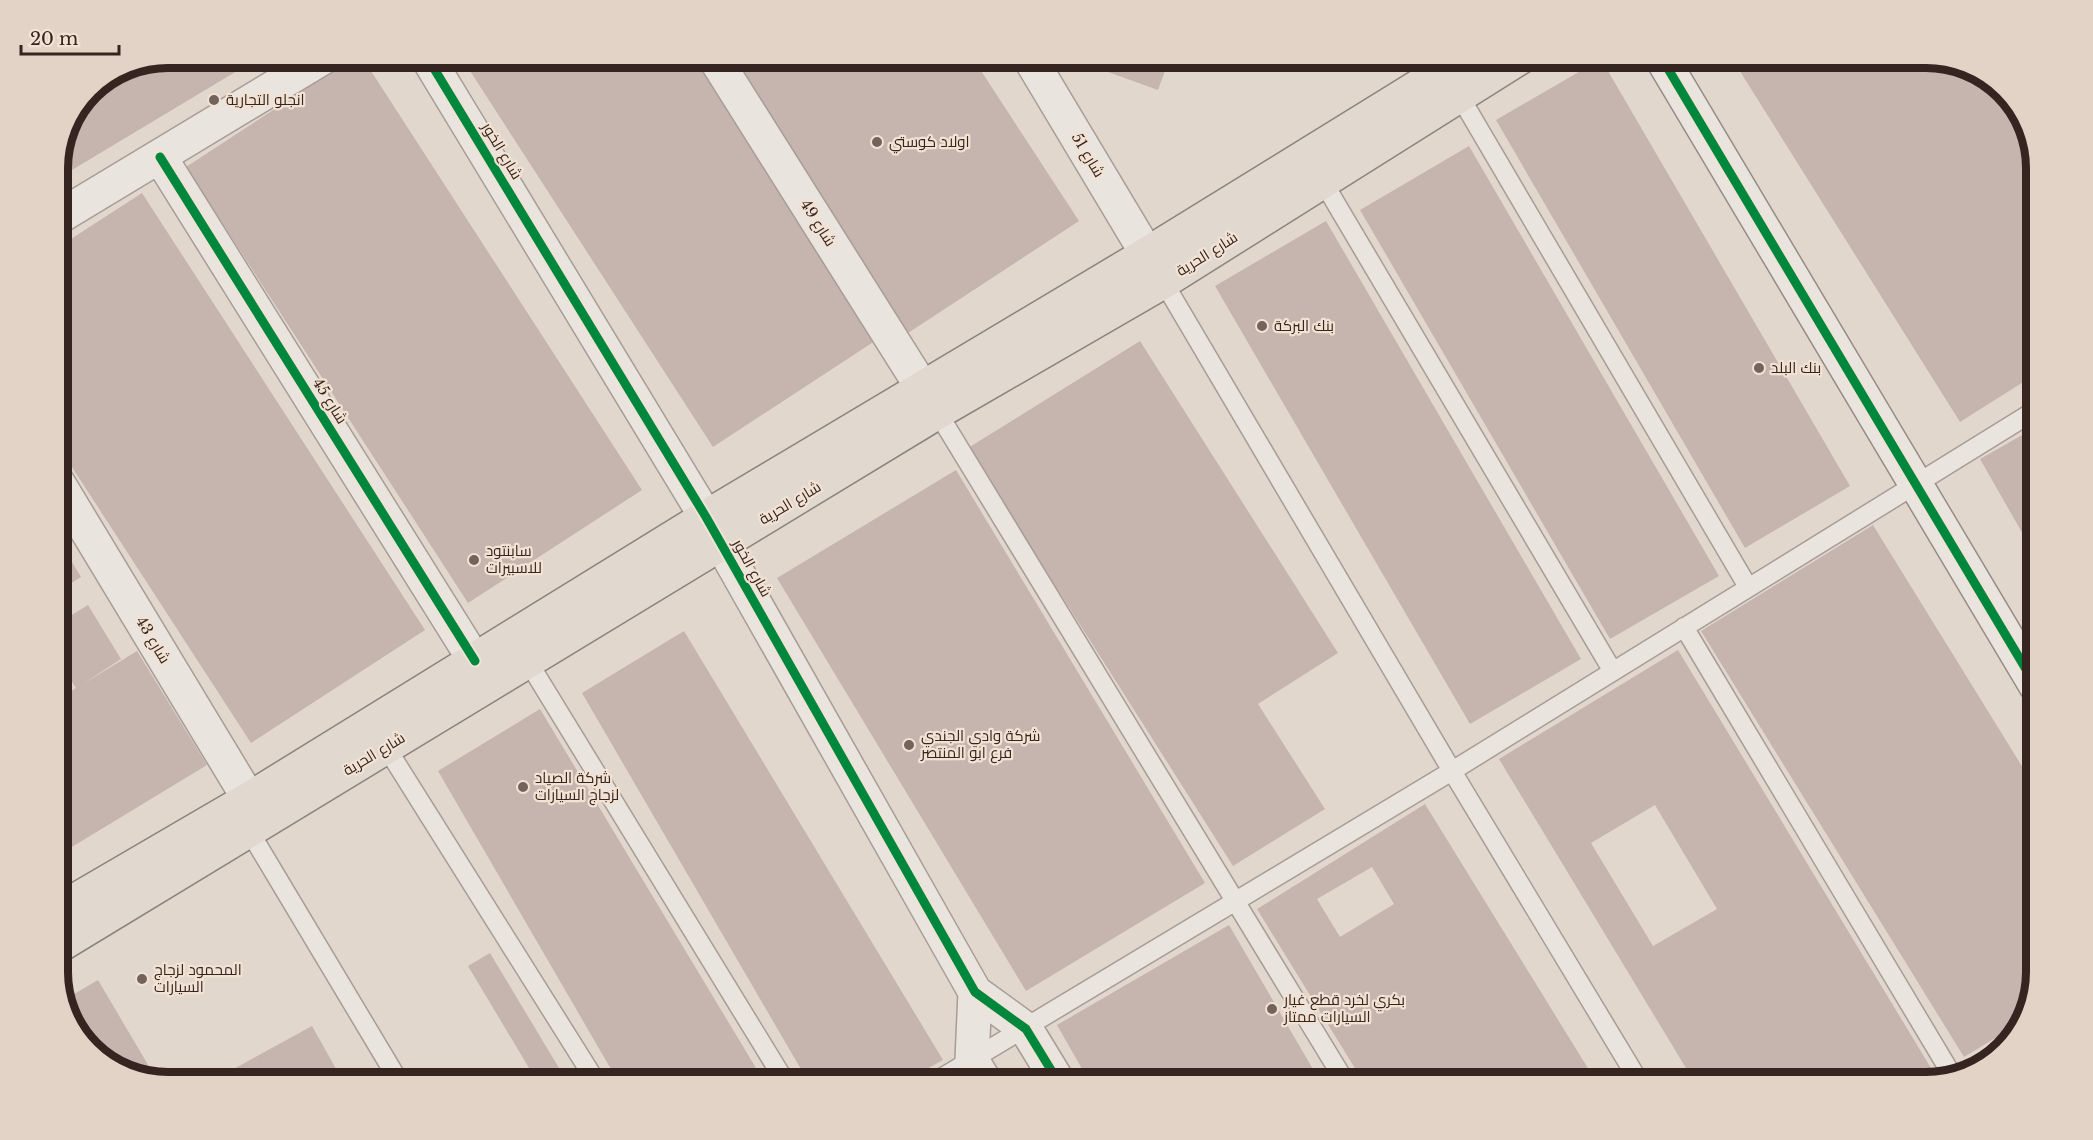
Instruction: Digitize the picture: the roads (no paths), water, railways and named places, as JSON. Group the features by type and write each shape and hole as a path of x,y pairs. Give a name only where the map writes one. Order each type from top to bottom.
{"main road":[{"name":"شارع الحرية","path":"68,939 244,812 475,661 714,530 930,401 1147,254 1448,68"},
{"name":"شارع الحرية","path":"930,401 1163,282 1502,68"},
{"name":"شارع الحرية","path":"68,905 244,812 386,747 527,660 714,530"}],"street":[{"path":"68,211 306,68"},
{"name":"شارع الخور","path":"434,68 714,530 975,992 1026,1029 1052,1072"},
{"name":"شارع 49","path":"721,68 930,401"},
{"name":"شارع 51","path":"1036,68 1147,254"},
{"path":"1668,68 2026,669"},
{"name":"شارع 45","path":"160,157 475,661"},
{"name":"شارع 43","path":"68,500 244,812"},
{"path":"975,992 979,1071"}],"lane":[{"path":"1458,94 1748,587"},
{"path":"1322,180 1612,670"},
{"path":"1147,254 1452,771 1633,1072"},
{"path":"930,401 1339,1072"},
{"path":"979,1071 1026,1029 1452,771 1914,483 2025,416"},
{"path":"1683,627 1949,1070"},
{"path":"527,660 779,1072"},
{"path":"386,747 590,1072"},
{"path":"244,812 394,1072"}],"place":[{"name":"انجلو التجارية","path":"214,100"},
{"name":"اولاد كوستي","path":"877,142"},
{"name":"بنك البركة","path":"1262,326"},
{"name":"بنك البلد","path":"1759,368"},
{"name":"سابنتود للاسبيرات","path":"474,560"},
{"name":"شركة وادي الجندي فرع ابو المنتصر","path":"909,745"},
{"name":"شركة الصياد لزجاج السيارات","path":"523,787"},
{"name":"المحمود لزجاج السيارات","path":"142,979"},
{"name":"بكري لخرد قطع غيار السيارات ممتاز","path":"1272,1009"}]}
